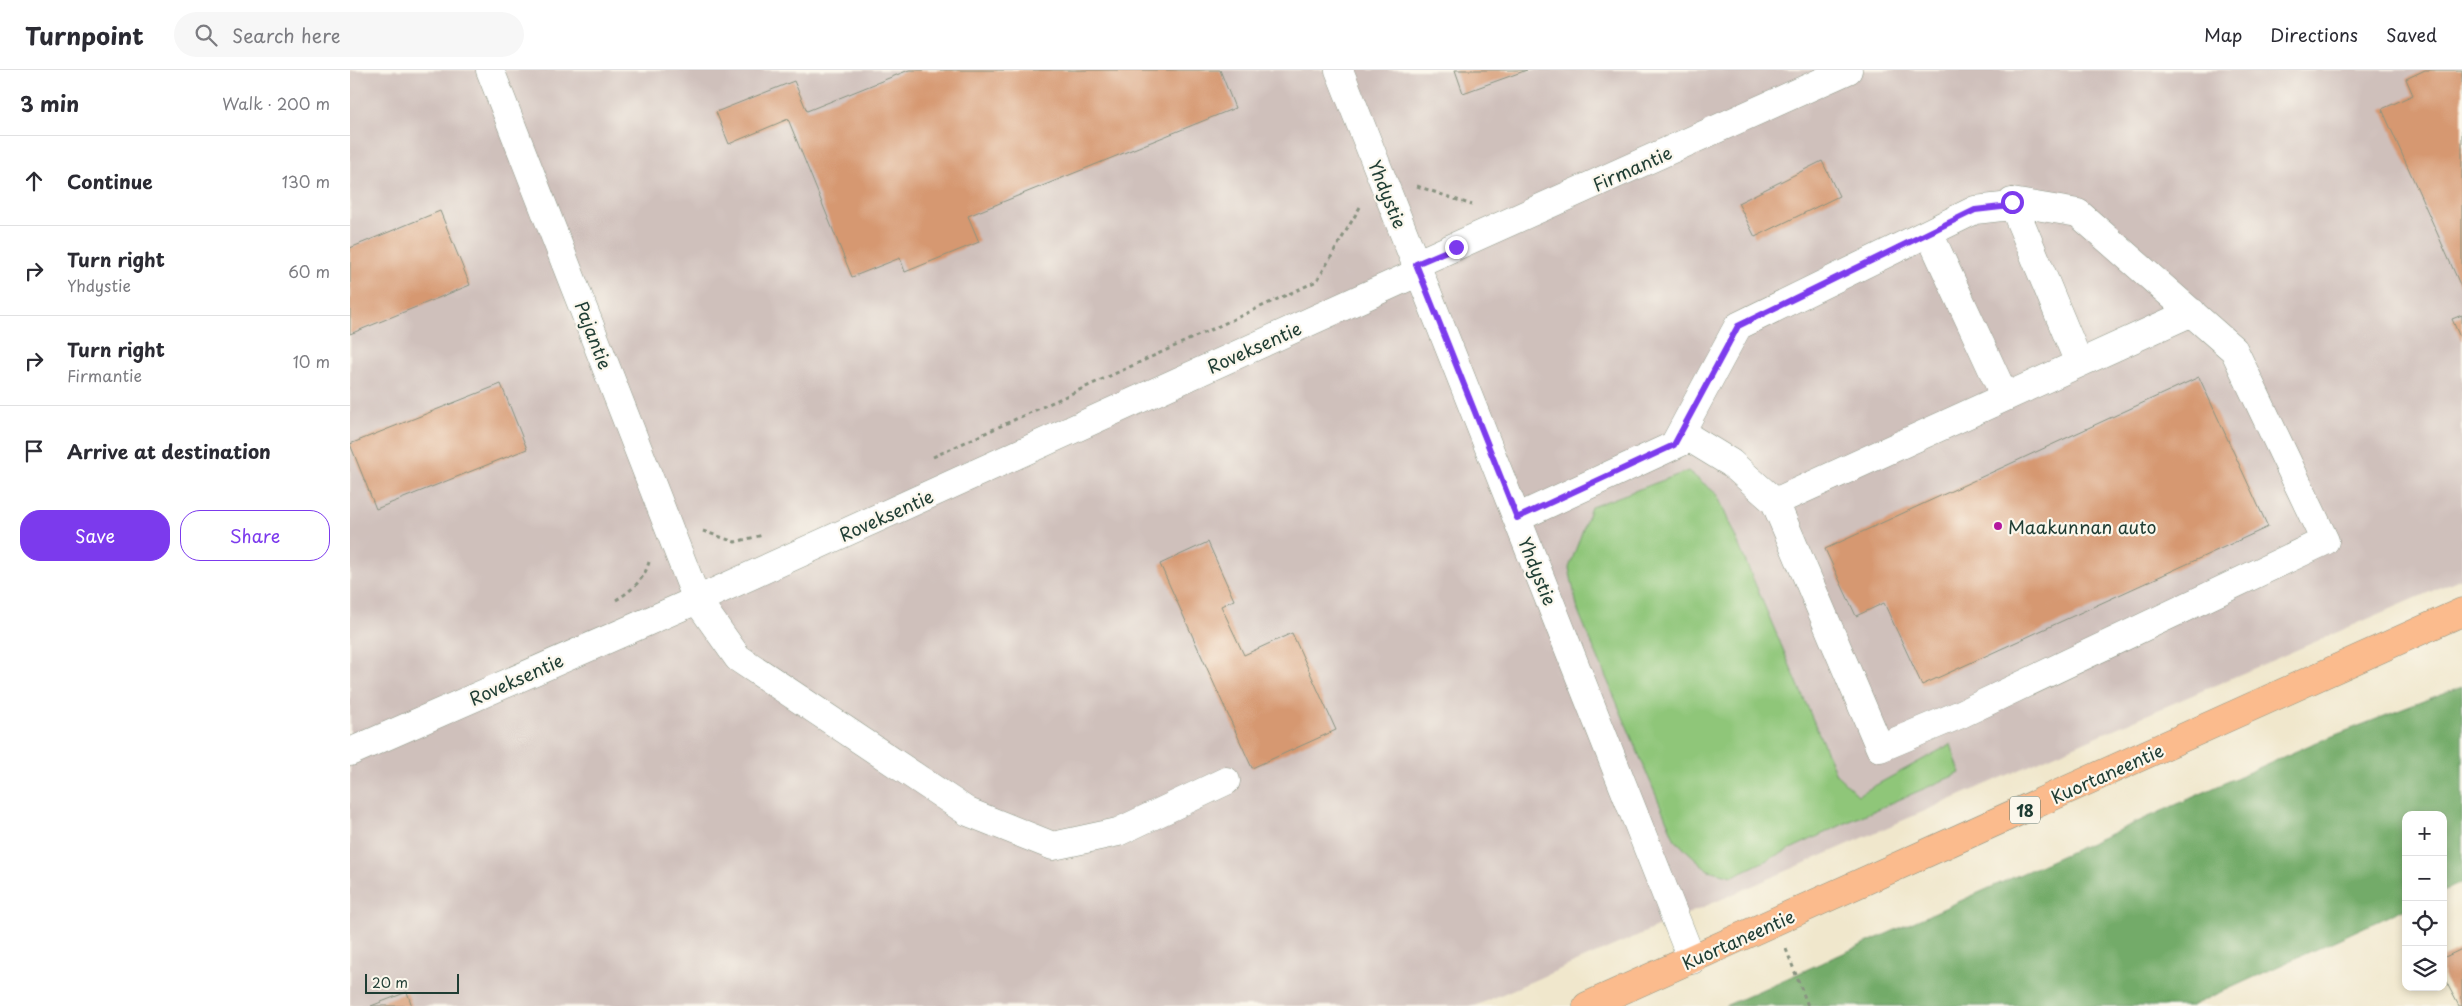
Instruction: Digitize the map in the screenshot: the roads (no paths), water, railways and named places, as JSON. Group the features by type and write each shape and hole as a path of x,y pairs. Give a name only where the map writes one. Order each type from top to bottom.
{"highway":[{"name":"Kuortaneentie","path":"1588,1006 2462,612"}],"street":[{"name":"Pajantie","path":"490,70 697,600 738,658 968,812 1053,846 1118,832 1226,781"},
{"name":"Yhdystie","path":"1339,70 1692,960"},
{"name":"Firmantie","path":"1417,268 1848,70"},
{"path":"1674,445 1738,326 1975,210 2010,206 2012,202"},
{"path":"1517,518 1690,438 1731,463 1776,502 1880,748 1960,714 2325,541 2234,350 2078,213 2012,202"},
{"path":"2012,202 2079,364"},
{"path":"1929,233 2005,397"},
{"name":"Roveksentie","path":"350,752 697,600 1417,268"},
{"path":"1776,502 2192,312"}],"place":[{"name":"Maakunnan auto","path":"1998,526"}]}
